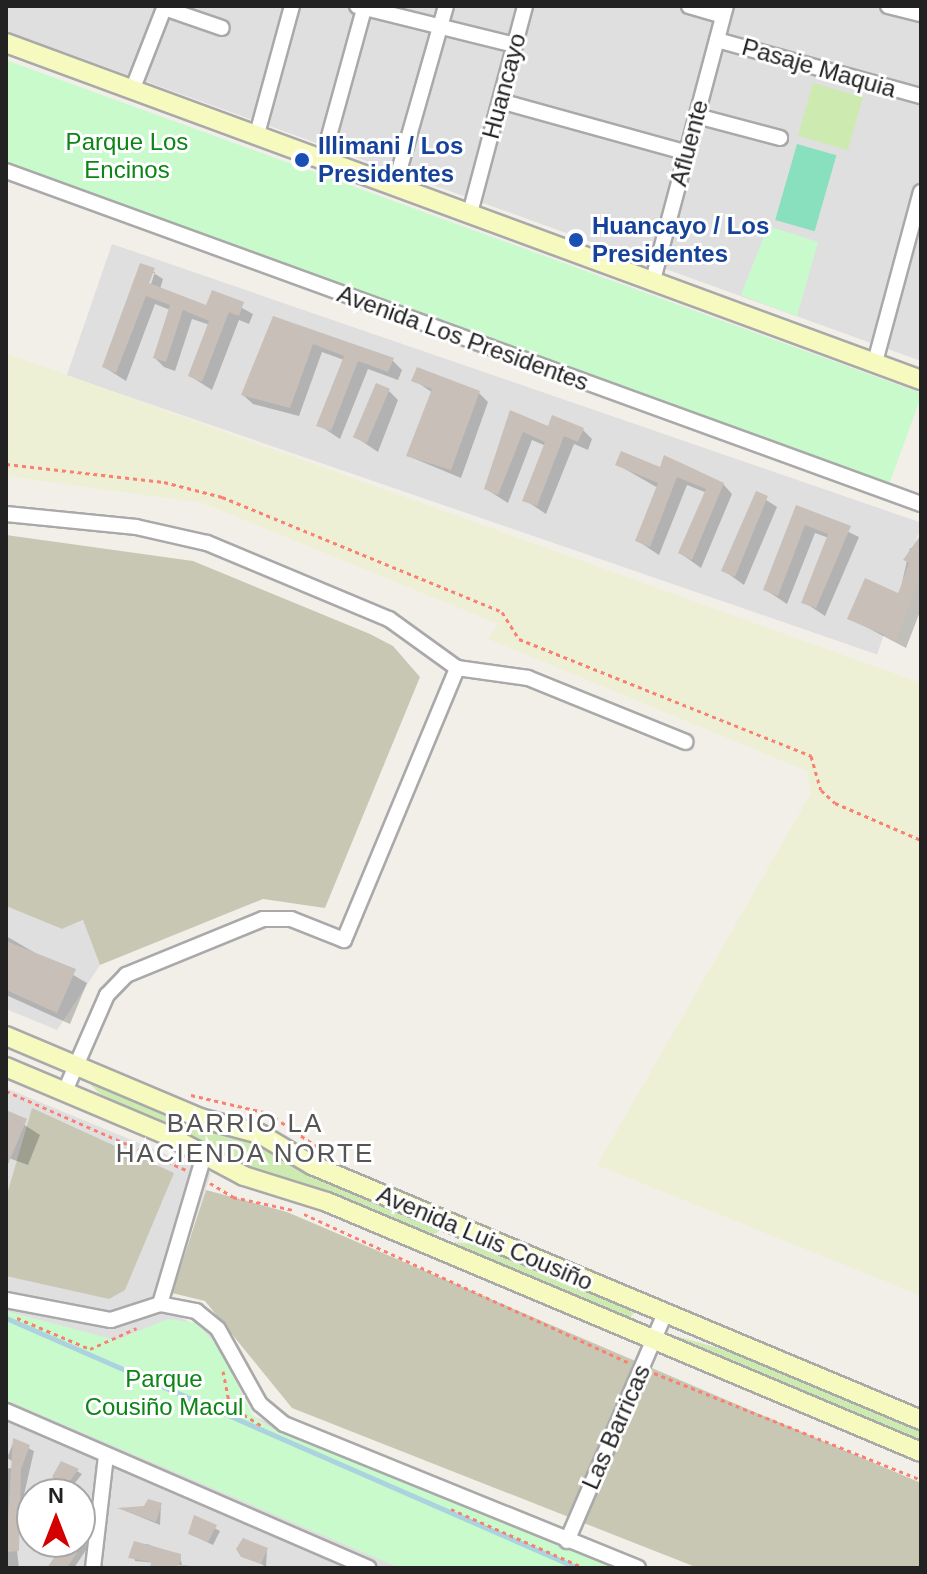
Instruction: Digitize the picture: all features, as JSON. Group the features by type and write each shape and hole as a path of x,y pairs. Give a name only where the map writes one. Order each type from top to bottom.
{"street":[{"path":"257,134 292,6"},
{"path":"395,185 446,6"},
{"name":"Huancayo","path":"470,213 525,6"},
{"path":"689,6 725,11"},
{"path":"888,6 921,14"},
{"path":"133,88 165,7 222,28"},
{"path":"323,158 362,7 515,45"},
{"name":"Afluente","path":"653,280 725,11"},
{"name":"Pasaje Maquia","path":"717,40 921,96"},
{"path":"6,43 921,380"},
{"path":"500,101 687,153"},
{"path":"697,116 780,138"},
{"name":"Avenida Los Presidentes","path":"6,171 921,504"},
{"path":"875,362 921,192"},
{"path":"6,514 136,527 207,543 389,619 457,668 528,678 686,742"},
{"path":"65,1091 111,988 126,975 263,919 291,919 344,940 457,668"},
{"name":"Avenida Luis Cousiño","path":"6,1036 200,1118 260,1134 312,1165 921,1420"},
{"name":"Avenida Luis Cousiño","path":"6,1067 204,1155 441,1250 921,1452"},
{"path":"160,1304 204,1155"},
{"path":"441,1250 453,1225"},
{"path":"6,1300 111,1320 160,1304 208,1319 260,1404 284,1424 638,1568"},
{"name":"Las Barricas","path":"567,1541 665,1313"},
{"path":"6,1411 368,1568"},
{"path":"93,1568 106,1456"}],"path":[{"path":"6,464 164,482 233,501 502,612 519,639 811,756 821,790 835,803 921,840"},
{"path":"175,1089 268,1113 324,1151"},
{"path":"6,1091 198,1176 233,1197 298,1211 642,1368 921,1480"}],"shaded area":[{"path":"6,6 921,6 921,361 6,31"},
{"path":"112,244 921,523 877,654 67,375"},
{"path":"6,353 921,683 921,1296 597,1165 811,793 807,771 488,639 498,624 203,503 6,476"},
{"path":"6,535 193,561 370,634 393,646 420,677 325,908 263,899 100,965 83,920 62,929 6,906"},
{"path":"6,906 62,929 84,920 100,965 57,1030 6,1009"},
{"path":"6,1088 211,1173 166,1309 209,1333 253,1416 616,1568 6,1568"},
{"path":"32,1108 174,1173 125,1290 109,1299 6,1276 6,1198"},
{"path":"206,1190 287,1212 921,1483 921,1568 698,1568 292,1408 205,1301 172,1293"}],"green space":[{"name":"Parque Los Encinos","path":"6,60 921,393 887,489 6,169"},
{"path":"813,83 863,97 848,150 798,136"},
{"path":"797,144 836,155 815,231 775,220"},
{"path":"768,226 818,242 797,316 741,295"},
{"path":"81,1075 257,1139 436,1221 438,1232 430,1236 235,1163 99,1093"},
{"path":"453,1242 482,1245 635,1311 626,1324"},
{"name":"Parque Cousiño Macul","path":"6,1311 116,1340 168,1319 196,1323 219,1347 253,1416 273,1429 616,1568 400,1568 6,1400"},
{"path":"669,1334 746,1356 921,1431 921,1444"}],"building":[{"path":"140,263 155,268 149,283 206,305 212,290 244,302 239,316 229,312 202,382 188,376 209,321 183,310 166,362 153,358 170,305 146,296 116,373 102,367"},
{"path":"273,316 394,358 388,372 358,361 331,431 316,426 344,356 313,344 290,408 241,395"},
{"path":"417,367 480,391 451,470 406,456 432,389 411,381"},
{"path":"376,383 390,389 367,443 353,437"},
{"path":"510,410 548,426 552,415 584,428 578,442 564,436 537,506 522,501 545,442 523,432 498,495 484,489"},
{"path":"621,451 660,467 664,455 724,483 692,560 678,553 706,489 677,477 650,547 635,541 658,483 615,465"},
{"path":"756,491 768,496 735,577 721,571"},
{"path":"796,505 851,526 816,608 801,603 828,534 805,525 778,596 763,590"},
{"path":"920,536 921,576 896,640 847,619 865,578 898,593 910,563 903,560"},
{"path":"6,941 76,969 57,1013 6,990"},
{"path":"6,1110 27,1119 6,1169"},
{"path":"13,1438 30,1445 21,1478 16,1478 16,1551 6,1552"},
{"path":"61,1461 79,1469 72,1478 52,1477"},
{"path":"148,1499 162,1503 156,1522 117,1508 144,1506"},
{"path":"194,1515 217,1525 208,1542 188,1534"},
{"path":"243,1538 268,1548 261,1564 241,1557 236,1549"},
{"path":"134,1541 181,1554 181,1561 176,1568 150,1568 151,1562 128,1558"},
{"path":"54,1558 74,1558 67,1568 47,1568"}],"waterway":[{"path":"6,1318 578,1568"}],"place":[{"name":"Illimani / Los Presidentes","path":"302,160"},
{"name":"Huancayo / Los Presidentes","path":"576,240"}],"district":[{"name":"BARRIO LA HACIENDA NORTE","path":"245,1139"}]}
